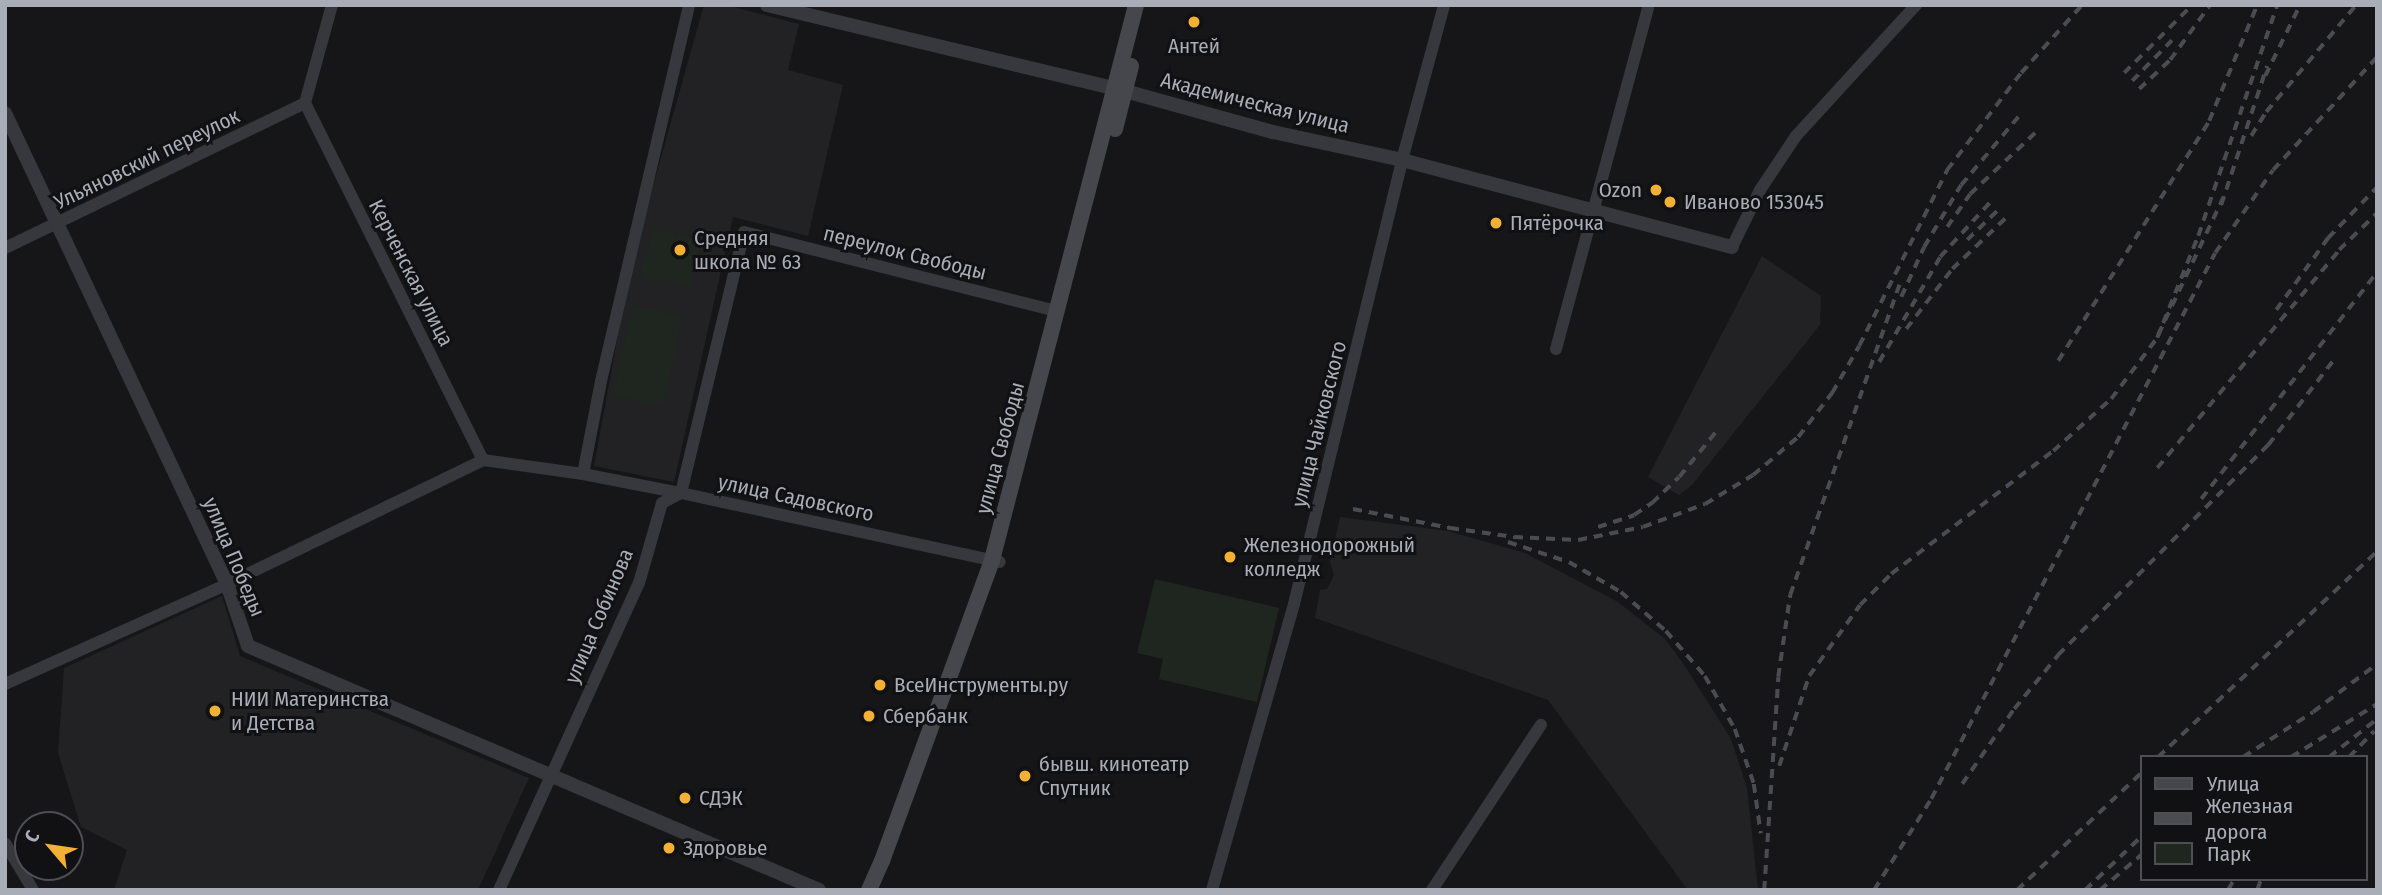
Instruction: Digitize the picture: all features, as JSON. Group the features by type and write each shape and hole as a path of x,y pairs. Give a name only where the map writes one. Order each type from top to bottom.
{"main road":[{"name":"улица Свободы","path":"879,890 996,561 1119,90 1136,5"},
{"name":"улица Свободы","path":"869,890 996,561 1057,311 1119,90 1146,5"}],"street":[{"path":"304,103 332,5"},
{"path":"583,474 601,381 689,5"},
{"name":"Академическая улица","path":"767,5 1119,90 1273,132 1402,160 1732,247"},
{"name":"улица Чайковского","path":"1212,890 1294,604 1402,160 1444,5"},
{"path":"1732,247 1760,190 1796,136 1916,5"},
{"path":"1556,349 1591,211 1648,8"},
{"name":"Ульяновский переулок","path":"5,248 304,103"},
{"name":"Керченская улица","path":"304,103 483,460"},
{"name":"улица Победы","path":"5,113 227,584 248,646 819,890"},
{"name":"переулок Свободы","path":"744,232 1057,311"},
{"name":"улица Собинова","path":"499,890 639,583 663,503 681,493 744,232"},
{"path":"5,684 227,584 483,460"},
{"name":"улица Садовского","path":"483,460 583,474 681,493 996,561"},
{"path":"1432,890 1541,725"},
{"path":"5,843 33,890"}],"shaded area":[{"name":"Средняя школа № 63","path":"704,5 726,5 799,24 788,70 843,85 808,236 733,217 674,482 594,466 631,264"},
{"path":"1762,256 1821,296 1820,325 1692,485 1679,495 1648,477"},
{"path":"1340,517 1448,531 1525,553 1618,602 1665,639 1731,739 1747,788 1758,890 1688,890 1548,700 1315,618 1320,590 1327,589 1334,575 1330,562"},
{"name":"НИИ Материнства и Детства","path":"222,596 240,656 529,778 478,890 114,890 127,850 84,828 84,811 76,811 58,753 64,668"}],"green space":[{"path":"654,229 673,233 675,238 677,233 702,239 690,288 665,280 660,283 643,279 641,272"},
{"path":"633,305 683,316 663,407 613,396"},
{"path":"1155,579 1279,608 1257,702 1159,679 1163,659 1137,653"}],"railway":[{"path":"1353,509 1514,537 1578,540 1643,527 1705,504 1753,475 1798,437 1832,393 1859,346 1947,170 2021,73 2082,5"},
{"path":"2124,73 2192,5"},
{"path":"2139,89 2170,60 2210,5"},
{"path":"2058,361 2209,121 2257,5"},
{"path":"2224,197 2157,338 2198,236 2277,5"},
{"path":"2265,76 2300,5"},
{"path":"2251,136 2266,112 2356,5"},
{"path":"2132,81 2176,36"},
{"path":"1874,890 1931,799 2215,253 2273,170 2377,57"},
{"path":"2221,205 2267,66"},
{"path":"1901,297 1924,247 1961,185 2019,116"},
{"path":"1947,227 1970,194 2035,133"},
{"path":"2276,310 2328,238 2377,187"},
{"path":"1879,362 1940,257 1993,199"},
{"path":"1967,240 2001,207"},
{"path":"2157,468 2339,250 2377,213"},
{"path":"1906,329 1952,269 2009,215"},
{"path":"2201,499 2377,272"},
{"path":"1764,890 1778,677 1790,595 1900,283"},
{"path":"1779,766 1809,676 1860,605 1891,574 2053,451 2111,399 2157,338"},
{"path":"1962,784 2014,709 2058,655 2268,445 2333,361"},
{"path":"1598,527 1634,515 1652,503 1679,477 1715,433"},
{"path":"1508,542 1569,562 1621,592 1666,631 1705,676 1735,729 1754,784 1761,834"},
{"path":"2160,755 2377,551"},
{"path":"2246,755 2313,712 2377,664"},
{"path":"2294,755 2377,704"},
{"path":"2332,755 2377,719"},
{"path":"2351,755 2374,731"},
{"path":"2017,890 2140,774"},
{"path":"2085,890 2140,838"},
{"path":"2100,890 2140,856"},
{"path":"2228,890 2233,881"},
{"path":"2257,890 2260,881"}],"place":[{"name":"Антей","path":"1194,22"},
{"name":"Ozon","path":"1656,190"},
{"name":"Иваново 153045","path":"1670,202"},
{"name":"Пятёрочка","path":"1496,223"},
{"name":"Средняя школа № 63","path":"680,250"},
{"name":"Железнодорожный колледж","path":"1230,557"},
{"name":"ВсеИнструменты.ру","path":"880,685"},
{"name":"НИИ Материнства и Детства","path":"215,711"},
{"name":"Сбербанк","path":"869,716"},
{"name":"бывш. кинотеатр Спутник","path":"1025,776"},
{"name":"СДЭК","path":"685,798"},
{"name":"Здоровье","path":"669,848"}]}
